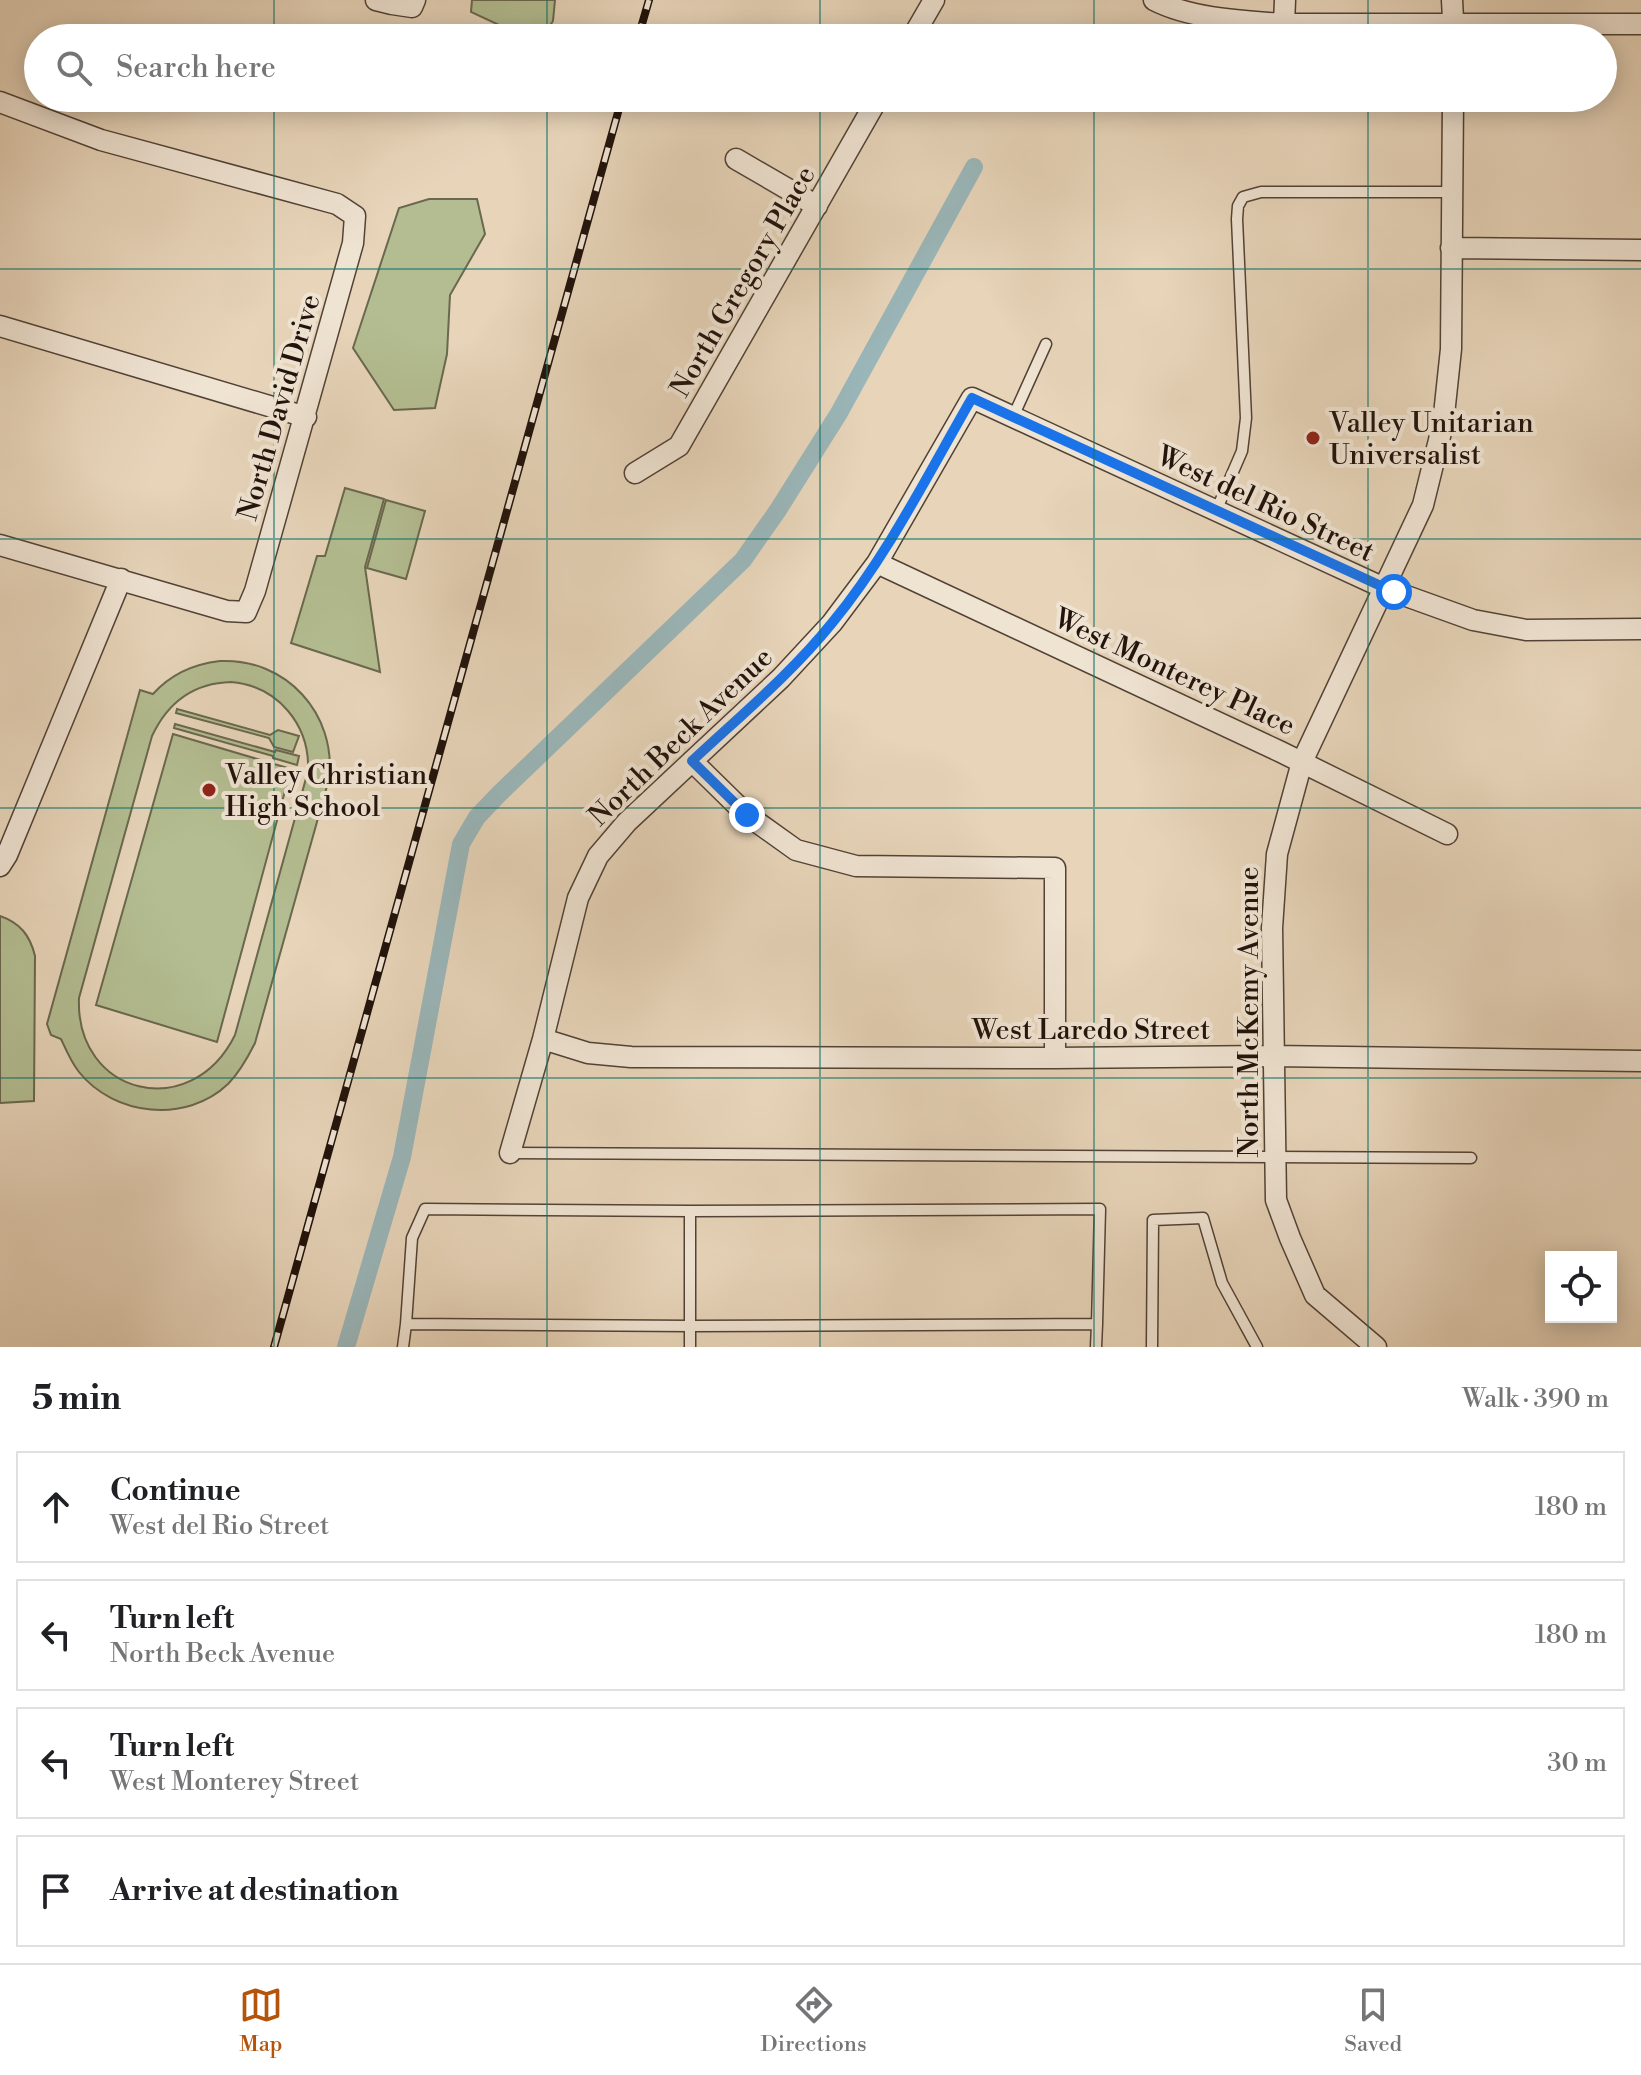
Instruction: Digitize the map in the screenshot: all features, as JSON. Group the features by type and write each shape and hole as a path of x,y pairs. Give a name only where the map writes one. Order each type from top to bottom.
{"street":[{"path":"376,0 414,3"},
{"path":"1154,0 1169,8 1232,20 1284,24 1285,0"},
{"path":"1452,0 1454,24"},
{"path":"919,24 930,1"},
{"path":"1617,25 1641,24"},
{"name":"North David Drive","path":"0,102 24,111"},
{"name":"North David Drive","path":"27,112 101,140 337,204 355,216 353,243 306,417 255,591 246,612 227,611 121,579"},
{"name":"North Gregory Place","path":"635,473 679,446 870,112"},
{"name":"North McKemy Avenue","path":"1376,1347 1315,1295 1276,1200 1272,928 1277,854 1302,762 1423,505 1443,424 1451,349 1453,112"},
{"path":"736,159 817,206"},
{"path":"1451,248 1641,250"},
{"path":"0,326 306,417"},
{"name":"West del Rio Street","path":"972,398 1384,588 1473,620 1526,630 1641,629"},
{"name":"North Beck Avenue","path":"510,1153 543,1039 578,898 598,856 627,822 781,678 832,623 877,563 972,398"},
{"path":"0,545 121,579 0,866"},
{"name":"West Monterey Place","path":"877,563 1302,762 1447,834"},
{"path":"692,761 747,815 796,850 856,866 1055,868 1055,1058"},
{"name":"West Laredo Street","path":"543,1039 588,1053 631,1057 1273,1056 1641,1061"}],"lane":[{"path":"1216,511 1242,451 1246,418 1237,219 1238,206 1243,197 1261,192 1452,192"},
{"path":"1013,417 1046,344"},
{"path":"510,1153 1471,1158"},
{"path":"403,1347 412,1238 425,1209 1100,1209 1096,1347"},
{"path":"690,1211 690,1347"},
{"path":"1152,1347 1153,1220 1203,1218 1222,1283 1257,1347"},
{"path":"406,1324 1097,1324"}],"green space":[{"path":"472,0 555,0 551,24 497,24 471,12"},
{"path":"429,199 477,199 485,234 450,295 447,354 435,408 394,410 353,348 399,208"},
{"path":"345,488 384,499 365,567 380,672 291,643 317,556 325,556"},
{"path":"386,500 425,511 406,579 367,568"},
{"path":"210,662 244,663 266,669 302,694 325,733 329,779 250,1054 228,1084 211,1097 192,1105 151,1110 130,1106 94,1087 76,1068 61,1039 51,1035 47,1024 140,690 153,694 175,676","holes":["231,682 248,685 277,700 288,711 303,738 308,771 235,1035 216,1063 192,1080 165,1088 139,1086 115,1076 96,1057 83,1031 79,998 152,736 158,724 174,704 205,686"]},
{"path":"177,709 270,735 278,730 299,736 293,752 274,747 269,738 176,713"},
{"path":"175,724 299,756 297,765 174,728"},
{"path":"173,734 291,769 217,1042 96,1005"},
{"path":"0,916 23,931 35,956 34,1101 0,1103"}],"waterway":[{"path":"346,1347 402,1157 461,844 477,817 500,793 743,560 839,413 974,167"}],"railway":[{"path":"642,24 649,0"},
{"path":"274,1347 618,112"}],"place":[{"name":"Valley Unitarian Universalist","path":"1313,438"},
{"name":"Valley Christian High School","path":"209,790"}],"route":[{"path":"747,815 692,761 781,678 832,623 877,563 972,398 1394,592"}]}
